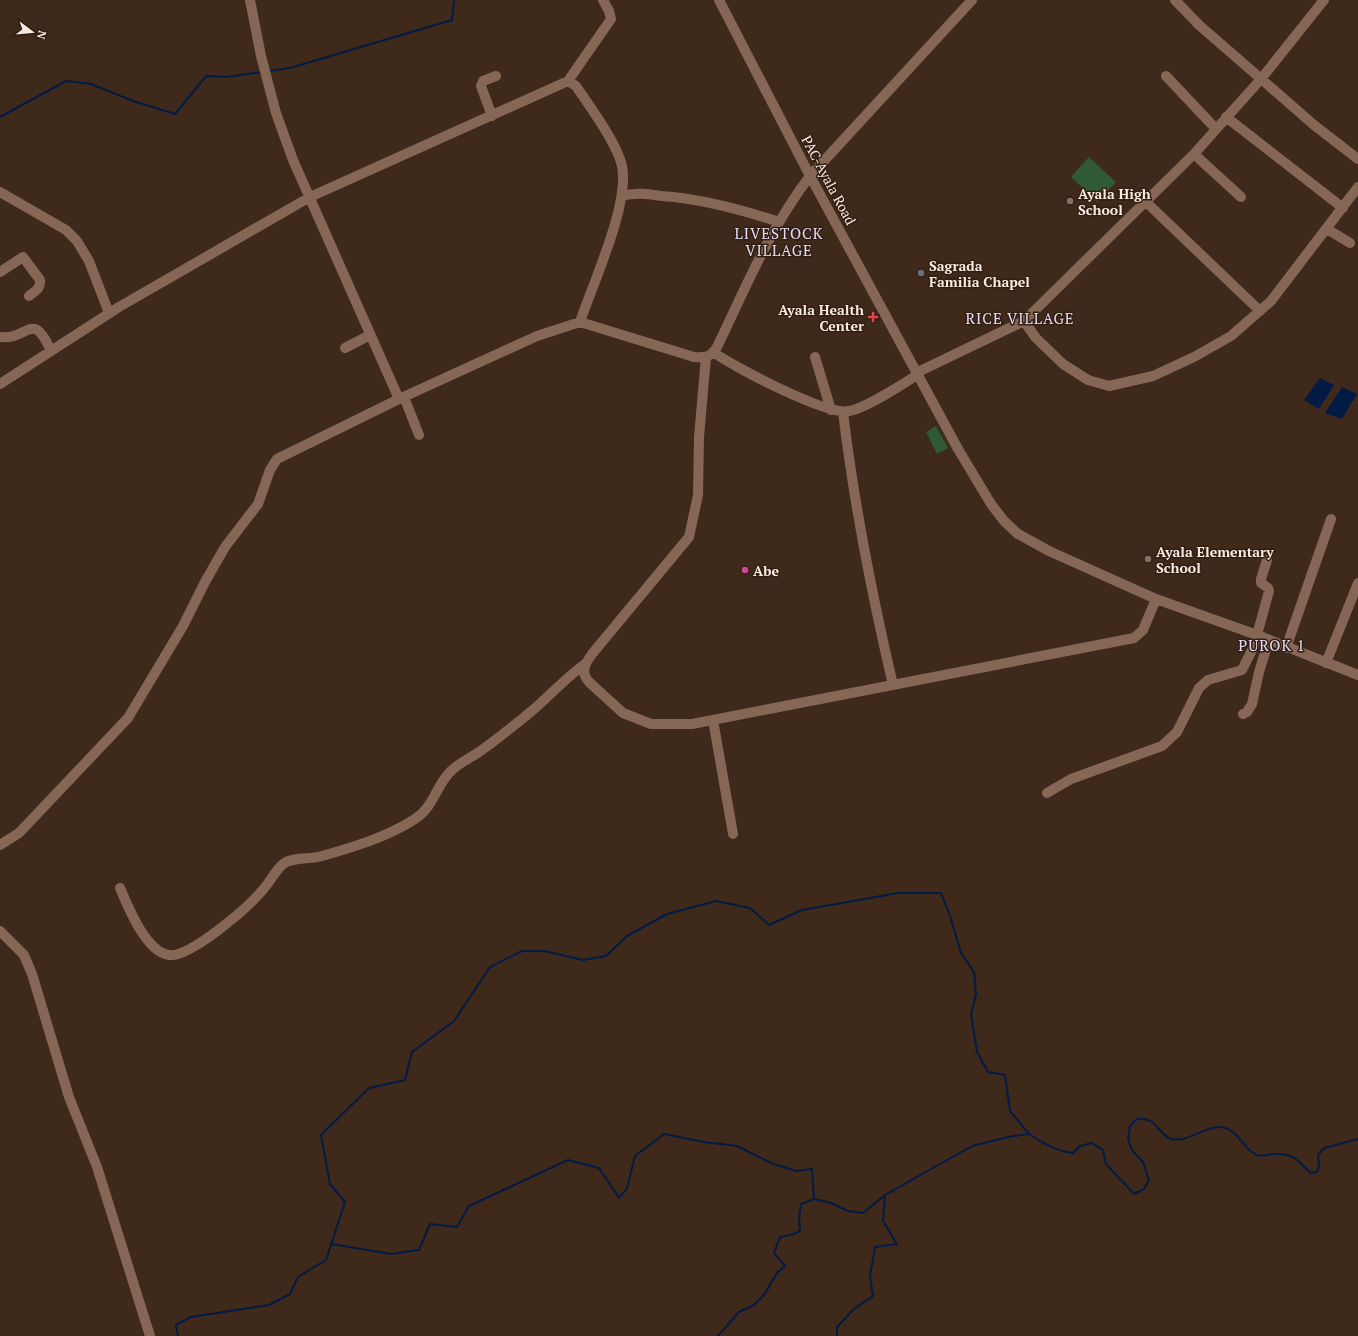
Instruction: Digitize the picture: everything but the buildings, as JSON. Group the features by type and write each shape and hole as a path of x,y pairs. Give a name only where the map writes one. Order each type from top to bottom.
{"street":[{"path":"250,0 261,56 276,113 293,160 370,335 419,435"},
{"path":"0,384 109,313 310,197 568,81 611,19 610,10 603,0"},
{"name":"PAC-Ayala Road","path":"719,0 810,176 919,373 958,449 991,504 1004,521 1018,534 1049,551 1156,599 1257,635 1286,648 1358,675"},
{"path":"120,888 135,921 158,950 170,956 186,952 205,940 255,898 276,871 288,861 313,858 360,844 394,832 416,818 432,802 452,770 529,714 585,664 689,537 698,495 699,437 710,355 779,222 794,197 810,176 972,0"},
{"path":"1175,0 1199,25 1314,126 1358,159"},
{"path":"0,845 19,833 128,718 182,626 204,582 225,547 258,504 270,470 277,460 401,398 537,336 580,322 688,355 710,355 831,410 843,412 861,407 919,373 1024,321 1194,154 1261,78 1324,0"},
{"path":"492,116 481,86 483,81 496,76"},
{"path":"1166,76 1216,129"},
{"path":"568,81 576,86 612,143 622,166 622,196 614,229 580,322"},
{"path":"1226,117 1343,208"},
{"path":"1194,154 1241,197"},
{"path":"1024,321 1036,338 1063,364 1088,380 1109,386 1153,376 1194,357 1231,336 1272,301 1358,187"},
{"path":"0,192 66,230 77,241 89,261 109,313"},
{"path":"622,196 633,193 691,199 719,204 779,222"},
{"path":"1146,202 1260,311"},
{"path":"1327,229 1350,243"},
{"path":"0,272 23,257 40,280 41,284 40,288 29,296"},
{"path":"0,337 9,337 32,328 38,330 44,336 51,351"},
{"path":"345,348 370,335"},
{"path":"816,357 831,410"},
{"path":"843,412 861,534 878,621 893,685"},
{"path":"1286,648 1331,519"},
{"path":"1047,793 1071,779 1162,746 1177,732 1199,688 1208,680 1242,670 1254,646 1269,591 1268,588 1262,583 1261,579 1267,560"},
{"path":"1326,663 1358,583"},
{"path":"585,664 586,678 623,713 652,724 692,724 1134,638 1143,630 1156,599"},
{"path":"1243,714 1247,712 1252,704 1259,672 1270,640"},
{"path":"713,720 733,834"},
{"path":"0,931 24,955 32,974 69,1097 97,1167 150,1336"}],"green space":[{"path":"1089,157 1116,182 1097,202 1071,177"},
{"path":"936,426 948,448 937,454 926,432"}],"water":[{"path":"1320,378 1334,385 1319,409 1304,400"},
{"path":"1342,387 1357,394 1342,419 1325,413"}],"waterway":[{"path":"268,71 290,68 452,20 454,0"},
{"path":"0,117 66,81 91,84 133,101 175,114 206,76 226,77 262,72"},
{"path":"178,1336 176,1325 191,1317 269,1305 290,1294 298,1277 326,1260 345,1202 330,1184 321,1135 369,1088 405,1080 412,1052 454,1021 490,967 522,951 544,951 583,960 606,956 627,936 667,914 716,901 750,908 769,925 802,910 898,893 941,893 950,916 961,953 974,972 976,995 971,1014 977,1052 988,1072 1005,1075 1010,1111 1029,1134"},
{"path":"718,1336 739,1312 754,1305 764,1295 777,1273 785,1266 774,1253 780,1237 791,1235 800,1231 799,1218 801,1204 814,1199 831,1203 848,1211 863,1213 885,1195 972,1146 1008,1137 1029,1134 1055,1148 1073,1153 1080,1146 1092,1143 1103,1150 1106,1164 1134,1194 1144,1189 1149,1180 1143,1162 1132,1150 1128,1139 1130,1126 1137,1119 1150,1121 1167,1137 1178,1140 1190,1137 1208,1129 1221,1127 1237,1135 1248,1149 1257,1155 1263,1156 1281,1154 1291,1156 1310,1173 1317,1172 1319,1166 1318,1155 1324,1148 1358,1139"},
{"path":"331,1244 391,1254 419,1250 430,1224 457,1227 469,1206 568,1160 599,1168 619,1198 627,1188 635,1156 664,1134 704,1142 737,1146 771,1163 796,1171 812,1169 814,1199"},
{"path":"837,1336 837,1327 854,1309 873,1296 870,1277 875,1247 897,1244 883,1221 885,1195"}],"place":[{"name":"Ayala High School","path":"1070,201"},
{"name":"Sagrada Familia Chapel","path":"921,273"},
{"name":"Ayala Health Center","path":"873,317"},
{"name":"Ayala Elementary School","path":"1148,559"},
{"name":"Abe","path":"745,570"}],"district":[{"name":"LIVESTOCK VILLAGE","path":"779,242"},
{"name":"RICE VILLAGE","path":"1020,318"},
{"name":"PUROK 1","path":"1272,645"}]}
